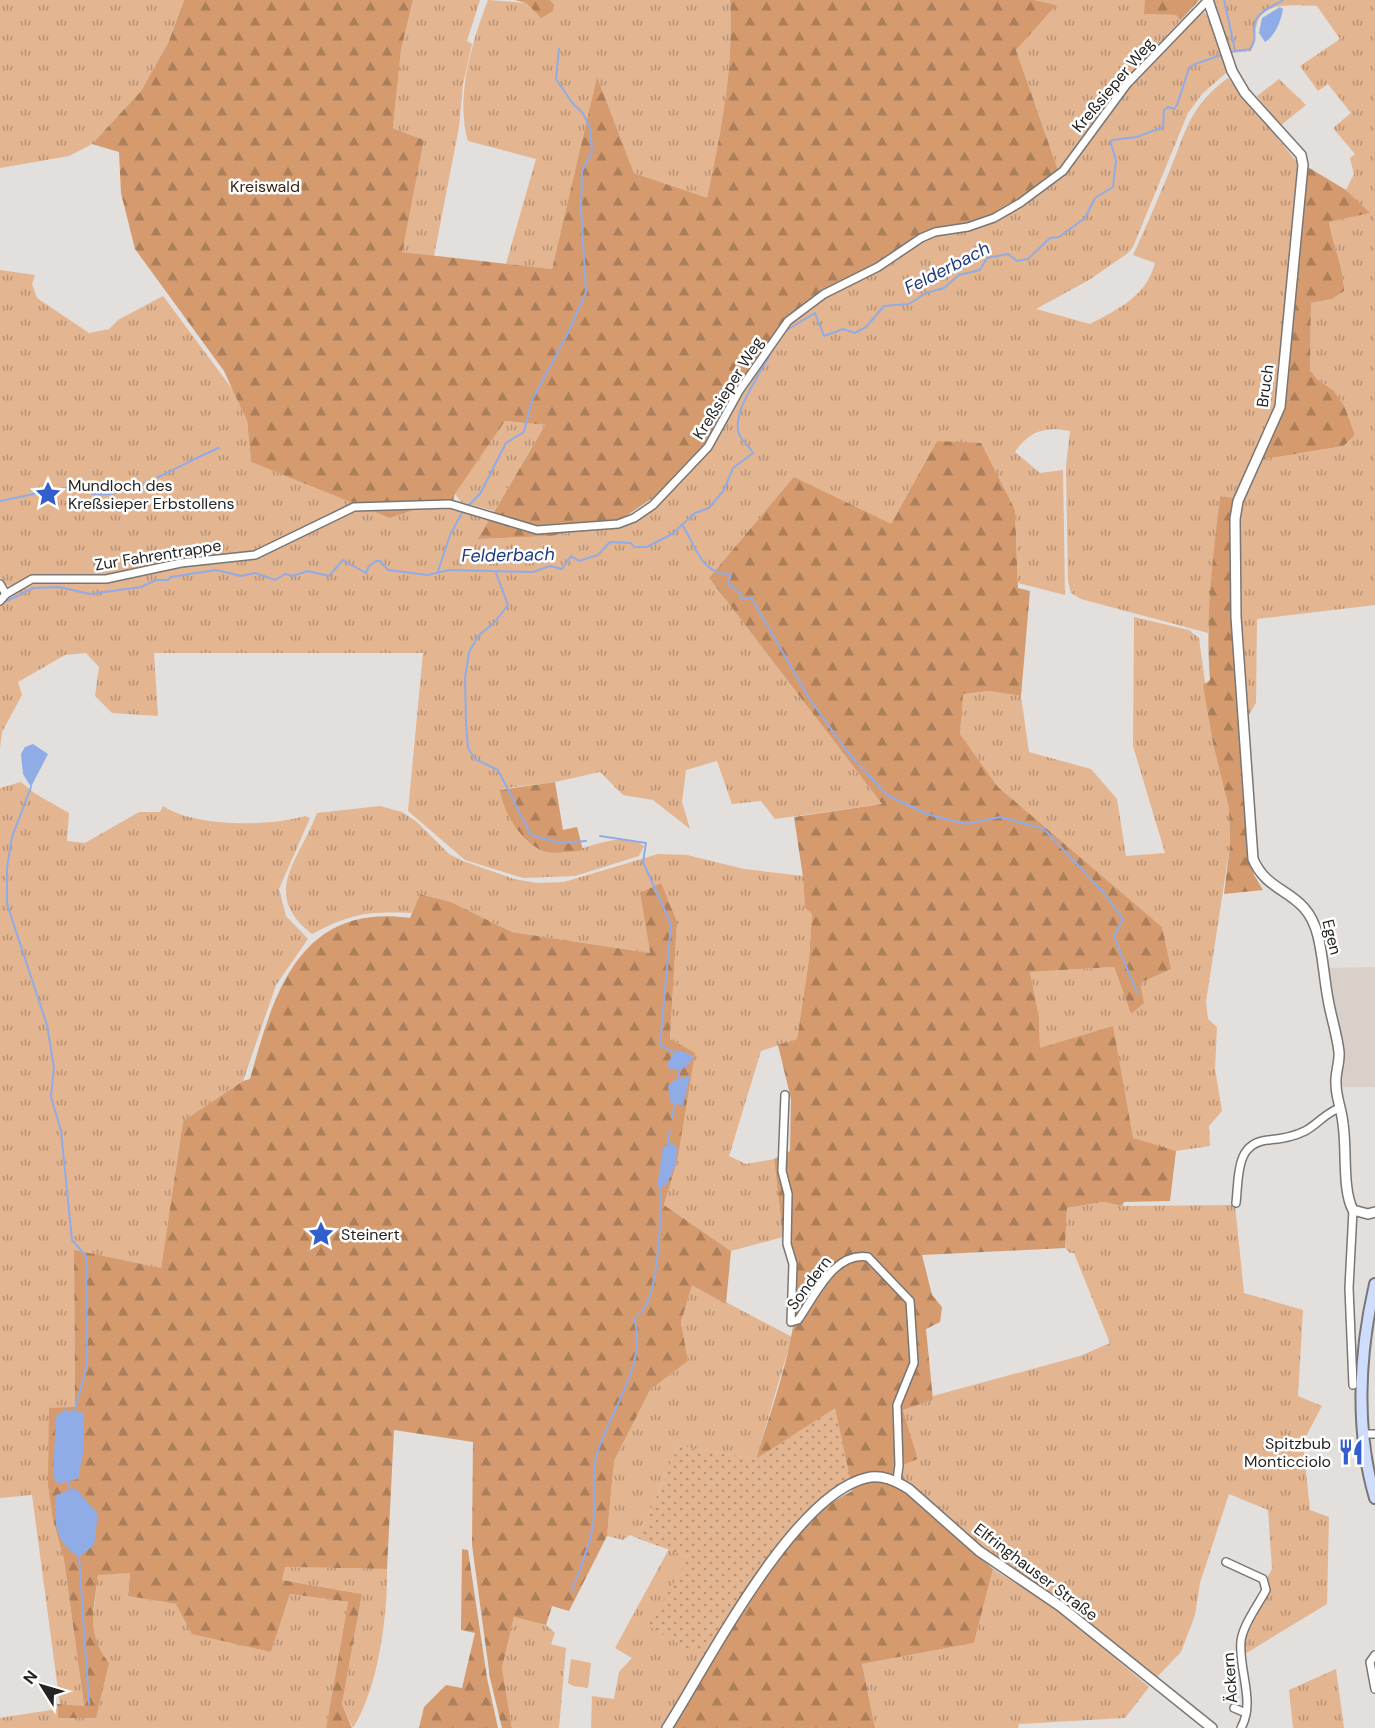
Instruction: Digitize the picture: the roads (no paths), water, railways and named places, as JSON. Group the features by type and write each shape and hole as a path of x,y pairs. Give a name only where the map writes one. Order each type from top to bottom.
{"main road":[{"path":"1375,1284 1364,1362 1363,1440 1375,1498"}],"street":[{"name":"Bruch","path":"1208,0 1232,71 1245,93 1301,155 1303,165 1280,407 1238,501 1235,519 1236,617 1249,798"},
{"name":"Kreßsieper Weg","path":"287,537 342,511 371,506 450,504 537,530 618,524 634,518 653,505 708,447 739,391 788,321 824,294 878,267 921,238 935,232 968,227 994,218 1063,171 1127,84 1208,0"},
{"name":"Zur Fahrentrappe","path":"0,602 6,594 32,579 106,579 181,563 246,557 287,537"},
{"path":"0,584 6,594"},
{"name":"Egen","path":"1249,798 1251,846 1258,872 1268,881 1295,897 1310,914 1318,935 1328,1000 1338,1037 1339,1057 1335,1085 1340,1108 1349,1196 1353,1210 1348,1308 1353,1385"},
{"name":"Sondern","path":"785,1095 782,1171 788,1194 787,1244 793,1264 791,1322 798,1320 833,1270 851,1256 868,1257 876,1263 910,1301 914,1363 897,1405 899,1465 897,1481"},
{"path":"1236,1203 1239,1165 1249,1146 1256,1141 1282,1139 1305,1131 1340,1108"},
{"path":"1353,1210 1373,1215"},
{"path":"1363,1440 1375,1434"},
{"path":"1363,1440 1375,1443"},
{"path":"667,1728 730,1620 795,1530 827,1501 860,1480 878,1477 897,1481"},
{"name":"Elfringhauser Straße","path":"897,1481 979,1551 1060,1606 1212,1728"},
{"name":"Äckern","path":"1226,1562 1263,1579 1266,1590 1242,1637 1240,1656 1246,1695 1246,1713 1240,1728"},
{"path":"1375,1655 1370,1662 1375,1689"},
{"name":"Äckern","path":"1234,1708 1246,1713"}],"water":[{"path":"1280,7 1283,9 1279,23 1275,32 1265,42 1259,33 1262,18"},
{"path":"33,744 48,754 31,787 23,774 21,754 25,747"},
{"path":"680,1050 693,1056 690,1063 685,1068 671,1070 667,1066 672,1055"},
{"path":"690,1075 683,1106 670,1102 668,1086 673,1081"},
{"path":"672,1143 677,1148 676,1164 666,1186 657,1187 663,1147"},
{"path":"65,1410 84,1413 83,1454 78,1479 57,1484 53,1474 56,1416"},
{"path":"75,1488 98,1514 94,1545 79,1557 60,1538 55,1514 56,1495"}],"waterway":[{"path":"1224,0 1235,50"},
{"name":"Felderbach","path":"1229,52 1250,49 1254,40 1254,25 1259,15 1283,0"},
{"path":"467,507 480,494 506,443 524,432 532,400 568,333 586,292 581,209 582,171 592,151 590,128 583,113 573,104 556,79 559,49"},
{"name":"Felderbach","path":"785,331 815,313 824,336 843,329 855,333 866,327 884,306 909,304 926,293 944,288 959,275 980,270 987,258 1008,254 1017,261 1028,259 1050,238 1059,237 1085,218 1095,198 1113,187 1116,160 1112,140 1137,137 1163,127 1164,110 1168,107 1174,109 1177,105 1189,68 1224,54"},
{"name":"Felderbach","path":"7,601 33,588 59,587 90,594 141,587 156,580 168,580 171,577 216,570 241,576 255,573 275,580 285,574 293,576 307,571 329,576 343,560 366,573 369,566 376,561 380,561 388,570 428,575 449,570 533,572 550,566 562,569 571,556 579,561 598,555 610,542 631,543 634,547 647,547 672,534 695,513 709,508 724,490 733,468 753,453 739,434 740,413 776,342"},
{"path":"0,501 78,485 94,494 124,491 219,448"},
{"path":"438,571 450,535 463,511"},
{"path":"683,526 706,565 721,573 731,574 728,584 740,593 742,599 752,599 809,698 849,754 887,795 927,814 966,824 1000,817 1044,829 1103,892 1123,919 1114,936 1137,993"},
{"path":"496,573 508,605 494,623 479,635 469,652 465,678 468,748 475,759 498,770 531,835 560,843 586,841"},
{"path":"31,787 12,837 7,868 7,904 47,1025 54,1068 51,1097 61,1131 72,1240 86,1256 87,1366 74,1412"},
{"path":"600,836 646,843 643,862 671,924 660,1045 676,1053"},
{"path":"678,1080 680,1067"},
{"path":"672,1118 675,1103"},
{"path":"667,1148 670,1130"},
{"path":"572,1591 592,1533 596,1457 625,1389 636,1353 637,1336 634,1319 645,1307 654,1280 661,1186"},
{"path":"68,1481 68,1490"},
{"path":"79,1557 89,1704"}],"place":[{"name":"Mundloch des Kreßsieper Erbstollens","path":"48,494"},
{"name":"Steinert","path":"321,1234"},
{"name":"Spitzbub Monticciolo","path":"1351,1452"}],"park label":[{"name":"Kreiswald","path":"265,186"}]}
